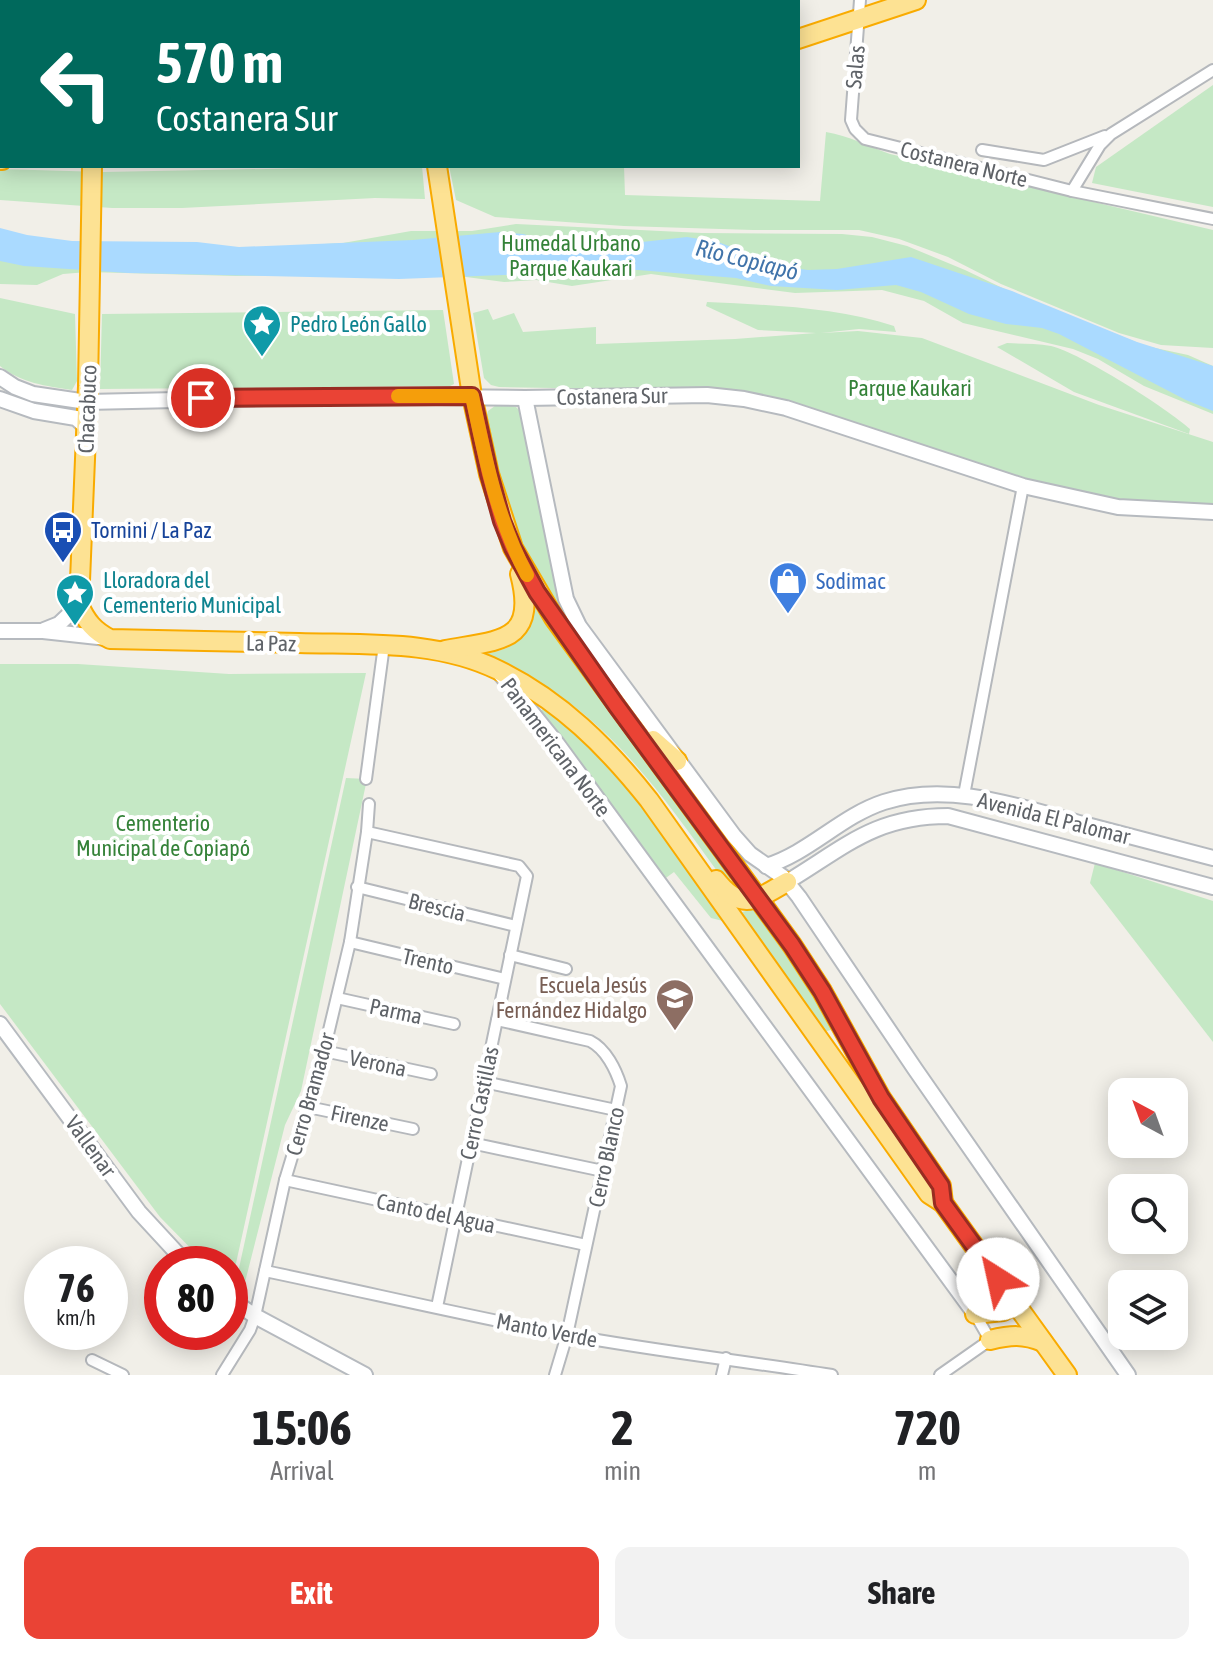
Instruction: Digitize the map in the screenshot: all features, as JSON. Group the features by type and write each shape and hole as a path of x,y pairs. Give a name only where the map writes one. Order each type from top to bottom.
{"highway":[{"path":"800,38 859,9 916,0"},
{"name":"Chacabuco","path":"79,605 87,428 92,168"},
{"name":"Panamericana Norte","path":"437,168 472,396 489,474 513,548 554,618 759,898 815,980 881,1098 941,1186 943,1203"},
{"path":"442,651 495,641 515,632 526,607 513,548"},
{"path":"79,605 92,627 110,639"},
{"name":"La Paz","path":"110,639 384,645 442,651 496,669"},
{"name":"Panamericana Norte","path":"496,669 548,699 585,728 628,773 929,1194 943,1203 1067,1375"},
{"path":"616,705 677,761"},
{"path":"681,845 693,850 730,896 738,899 759,898 787,882"},
{"path":"975,1314 1003,1311 1016,1304"},
{"path":"990,1340 1014,1334 1043,1342"}],"street":[{"name":"Salas","path":"857,132 851,113 859,9"},
{"name":"Costanera Norte","path":"982,150 1034,160 1067,153 1111,134 1213,70"},
{"name":"Costanera Norte","path":"857,132 874,142 1072,191 1213,219"},
{"name":"Costanera Norte","path":"1072,191 1100,145 1111,134"},
{"path":"1067,153 1078,156 1088,164"},
{"name":"Costanera Sur","path":"0,377 33,394 87,402 472,396 707,395 744,399 786,408 1023,486 1118,507 1213,512"},
{"path":"525,398 566,599 579,626 741,845 787,882 1128,1375"},
{"path":"0,399 34,411 76,418 87,428"},
{"path":"964,795 1023,486"},
{"path":"43,631 59,624 79,605"},
{"name":"La Paz","path":"0,631 43,631 110,639"},
{"path":"366,779 384,645"},
{"name":"Panamericana Norte","path":"496,669 558,745 975,1314"},
{"name":"Avenida El Palomar","path":"766,866 784,859 865,809 920,795 964,795 1003,802 1213,858"},
{"name":"Cerro Bramador","path":"222,1375 250,1330 255,1316 285,1180 324,1051 350,942 369,804"},
{"name":"Avenida El Palomar","path":"787,882 861,835 893,823 948,816 1213,887"},
{"name":"Cerro Castillas","path":"367,832 519,866 527,876 437,1307"},
{"path":"823,835 830,841 832,851"},
{"path":"1119,861 1131,848 1148,841"},
{"name":"Brescia","path":"357,887 516,926"},
{"name":"Trento","path":"350,942 505,979"},
{"path":"510,955 566,969"},
{"name":"Parma","path":"337,998 454,1024"},
{"name":"Cerro Blanco","path":"497,1020 598,1045 617,1072 621,1086 567,1335 555,1375"},
{"name":"Vallenar","path":"0,1024 139,1212 170,1246"},
{"name":"Verona","path":"324,1051 431,1074"},
{"path":"484,1082 616,1110"},
{"name":"Firenze","path":"308,1107 413,1129"},
{"path":"471,1143 603,1171"},
{"name":"Canto del Agua","path":"285,1180 586,1245"},
{"name":"Manto Verde","path":"265,1271 567,1335 832,1375"},
{"path":"248,1311 365,1375"},
{"path":"940,1375 990,1340 975,1314"},
{"path":"722,1375 726,1358"},
{"path":"92,1360 123,1375"}],"green space":[{"path":"1213,85 1213,207 1092,183 1096,167"},
{"path":"826,132 890,154 1213,230 1213,348 1161,345 1119,333 1001,284 948,257 899,239 859,230 624,226 495,217 456,200 449,168 624,168 625,195 820,201"},
{"path":"422,168 425,199 375,198 182,208 112,208 0,200 0,169 103,172"},
{"name":"Humedal Urbano Parque Kaukari","path":"516,224 702,233 842,234 872,237 907,246 1015,294 1146,346 1188,355 1213,366 1213,414 1144,386 1098,359 1073,349 963,323 924,301 882,290 795,293 651,274 572,286 536,280 504,282 436,273 236,276 88,272 63,274 37,285 0,284 0,234 29,249 211,250 343,243 411,231 472,231"},
{"path":"0,298 75,314 77,381 72,390 25,380 0,366"},
{"name":"Parque Kaukari","path":"707,302 802,308 894,326 896,332 859,329 821,333 858,331 922,338 1099,405 1213,442 1213,507 1119,504 1059,493 804,405 735,391 499,387 491,385 484,378 473,313 488,309 493,320 514,313 523,332 596,327 596,344 816,333 758,330 706,306"},
{"path":"443,310 454,384 450,386 100,389 102,314"},
{"path":"1007,343 1035,344 1064,350 1163,408 1190,429 1189,434 1074,392 997,347"},
{"path":"499,403 516,407 521,412 572,626 544,590 509,518 485,421 488,411"},
{"path":"532,599 544,621 734,879 727,879 717,871 633,762 584,714 526,675 475,655 501,650 517,640 526,624"},
{"name":"Cementerio Municipal de Copiapó","path":"0,664 78,664 229,674 366,673 240,1246 188,1246 160,1217 0,1004"},
{"path":"544,707 596,754 619,780 663,835 723,921 711,918 674,872 663,880 610,803 540,712"},
{"path":"346,778 367,779 301,1091 285,1125 248,1270 248,1246 244,1246"},
{"path":"1095,863 1213,901 1213,1042 1090,883"},
{"path":"756,908 822,1009 831,1030 823,1032 810,1017 742,912"}],"water":[{"name":"Humedal Urbano Parque Kaukari","path":"0,228 72,241 197,242 239,247 413,240 500,232 523,234 579,249 687,237 718,242 785,267 808,270 837,269 911,257 1012,291 1137,342 1213,366 1213,411 1059,334 969,314 921,292 896,285 837,290 771,286 736,278 638,270 399,279 128,273 24,266 0,261"}],"slow traffic":[{"path":"398,396 472,396 502,521 527,575"}],"place":[{"name":"Pedro León Gallo","path":"262,358"},
{"name":"Tornini / La Paz","path":"63,564"},
{"name":"Sodimac","path":"788,615"},
{"name":"Lloradora del Cementerio Municipal","path":"75,627"},
{"name":"Escuela Jesús Fernández Hidalgo","path":"675,1032"}],"route":[{"path":"201,398 472,396 502,521 537,592 792,945 822,991 881,1098 941,1186 943,1203 998,1279"}],"water label":[{"name":"Río Copiapó","path":"747,260"}]}
